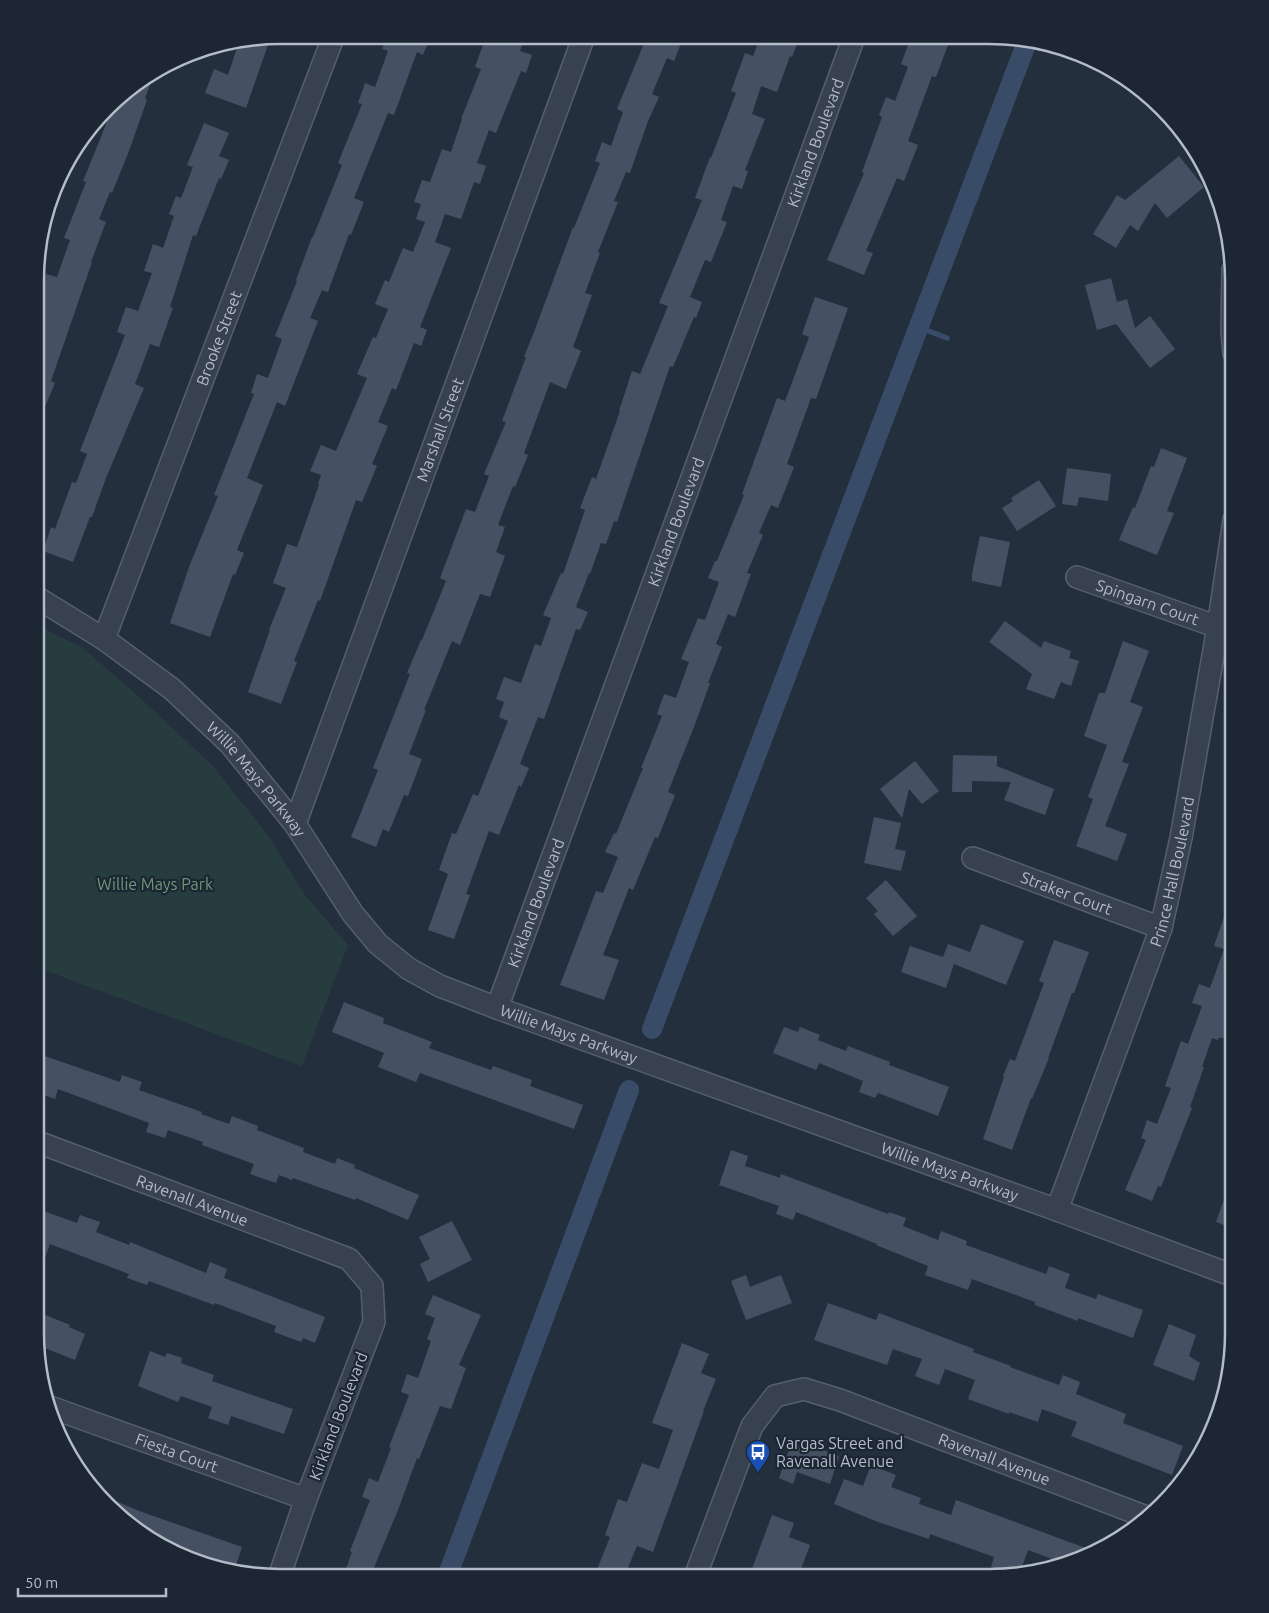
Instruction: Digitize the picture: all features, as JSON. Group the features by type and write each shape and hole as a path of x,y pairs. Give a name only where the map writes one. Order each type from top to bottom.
{"street":[{"name":"Brooke Street","path":"104,639 331,44"},
{"name":"Marshall Street","path":"295,824 581,44"},
{"name":"Kirkland Boulevard","path":"497,1008 851,44"},
{"name":"Spingarn Court","path":"1077,577 1218,627"},
{"name":"Prince Hall Boulevard","path":"1057,1210 1161,928 1181,838 1225,580"},
{"name":"Willie Mays Parkway","path":"44,602 104,639 172,688 230,744 295,824 353,914 378,944 409,969 440,986 497,1008 1225,1273"},
{"name":"Straker Court","path":"972,858 1161,928"},
{"name":"Ravenall Avenue","path":"44,1144 349,1259"},
{"name":"Kirkland Boulevard","path":"282,1569 306,1499 374,1322 372,1286 349,1259"},
{"name":"Ravenall Avenue","path":"698,1569 752,1426 775,1396 804,1389 840,1400 1140,1515"},
{"name":"Fiesta Court","path":"56,1409 306,1499"}],"green space":[{"name":"Willie Mays Park","path":"44,629 83,648 213,766 269,837 305,895 348,945 302,1066 44,970"}],"building":[{"path":"268,44 246,108 205,93 214,69 228,75 237,48"},
{"path":"384,44 427,44 423,55 417,52 394,115 388,113 354,198 364,202 351,235 349,234 328,292 322,290 310,318 318,321 285,406 277,402 247,478 263,485 237,550 244,553 235,575 233,574 210,637 170,623 189,567 218,496 214,495 254,394 251,393 257,374 268,378 282,339 275,336 312,237 342,165 338,163 362,104 358,103 365,83 375,87 388,51 382,49"},
{"path":"483,44 522,44 520,51 532,55 526,73 521,71 496,133 489,130 477,163 486,166 480,184 474,182 461,219 445,214 435,242 451,248 420,327 427,330 421,346 414,343 396,390 392,388 378,422 388,426 372,464 377,466 362,502 356,500 320,601 318,600 294,661 297,662 281,704 248,692 269,630 286,588 273,583 287,544 297,547 319,485 321,475 310,471 321,445 336,451 367,378 357,374 373,337 376,338 388,309 375,304 385,280 389,282 403,248 413,252 425,222 416,219 421,204 414,202 422,180 430,182 442,149 451,152 461,119 481,69 475,67"},
{"path":"644,44 681,44 674,61 667,58 652,94 659,97 648,121 630,173 626,172 614,201 618,202 598,252 600,253 585,293 592,295 573,347 581,351 566,389 550,382 524,453 528,455 515,487 513,486 498,525 505,527 496,552 505,556 490,597 480,594 460,645 452,641 424,710 426,710 409,754 422,759 408,796 404,795 389,832 383,829 376,847 351,837 378,770 373,768 410,674 407,673 446,581 440,578 466,509 475,512 489,476 484,474 506,422 502,421 526,357 524,357 573,227 600,163 595,161 602,142 611,146 623,112 617,109"},
{"path":"758,44 797,44 792,57 790,56 777,92 761,86 752,114 765,119 745,170 748,171 742,189 733,186 721,220 727,222 711,262 705,260 690,297 702,302 673,367 670,366 617,522 614,521 606,544 601,543 576,607 588,612 580,630 576,629 544,719 538,717 520,764 529,768 521,787 519,785 499,835 489,831 466,894 470,895 454,939 428,930 448,874 439,870 452,833 456,834 473,794 478,796 508,721 499,717 504,702 496,699 504,677 521,683 535,644 541,646 551,618 543,615 561,573 563,574 585,510 580,508 592,477 596,479 632,371 640,374 668,306 659,303 702,200 695,198 736,93 731,91 745,53 753,56"},
{"path":"908,44 948,44 936,77 932,76 908,141 918,145 904,181 897,178 866,251 873,253 864,275 827,260 864,173 862,172 882,117 879,115 886,97 895,101 908,67 901,64"},
{"path":"151,83 145,98 147,100 129,151 99,219 106,222 51,381 55,383 44,409 44,279 46,274 57,277 70,240 64,238 86,182 83,181 108,118 124,102"},
{"path":"204,123 229,133 219,156 229,160 221,179 219,178 196,236 193,235 170,307 173,308 159,347 150,344 135,384 144,388 73,562 44,551 44,548 51,527 55,529 72,482 76,483 87,454 80,451 125,335 117,332 126,307 138,311 152,273 144,271 153,244 163,248 174,216 169,214 176,196 181,198 193,167 187,165"},
{"path":"1179,156 1204,187 1167,218 1155,203 1138,231 1130,225 1116,248 1093,234 1117,195 1125,200"},
{"path":"1111,278 1117,302 1127,299 1135,328 1150,316 1175,349 1150,368 1116,324 1097,330 1085,285"},
{"path":"815,297 848,308 816,399 811,398 787,464 794,467 778,508 771,505 759,533 763,535 747,573 751,574 735,617 728,614 716,644 722,647 694,727 668,792 675,795 658,838 655,837 633,890 629,888 603,955 619,960 604,1000 560,985 596,891 603,893 618,857 605,852 614,833 616,834 643,768 641,768 662,716 657,714 664,694 676,698 689,662 681,659 698,618 705,620 719,582 708,578 744,495 742,494 777,398 785,401 809,337 802,334"},
{"path":"1161,448 1187,458 1167,511 1174,513 1157,555 1119,540 1133,507 1135,508 1151,466 1154,467"},
{"path":"1067,468 1111,474 1108,501 1079,497 1077,506 1062,504"},
{"path":"1039,480 1056,506 1017,531 1002,508 1013,501 1011,498"},
{"path":"980,536 1010,542 1001,587 972,581"},
{"path":"1005,621 1041,648 1044,641 1071,651 1069,658 1079,661 1071,686 1061,682 1054,699 1026,689 1032,674 989,642"},
{"path":"1123,641 1149,651 1130,702 1143,707 1122,762 1129,764 1105,826 1127,834 1117,861 1076,846 1093,799 1088,797 1107,745 1084,736 1099,693 1105,693"},
{"path":"953,755 997,756 997,766 1054,789 1045,815 1004,800 1011,782 972,781 972,792 952,792"},
{"path":"915,761 939,791 922,804 909,789 902,818 880,789"},
{"path":"874,817 901,823 895,849 906,851 901,871 864,863"},
{"path":"886,880 917,916 893,936 874,914 878,911 866,898"},
{"path":"1225,914 1225,1038 1219,1037 1218,1040 1212,1038 1190,1107 1192,1108 1161,1187 1158,1186 1152,1201 1125,1190 1146,1140 1141,1138 1147,1120 1157,1124 1171,1088 1165,1086 1181,1041 1188,1044 1202,1006 1192,1003 1199,984 1210,988 1224,949 1214,946"},
{"path":"981,924 1024,941 1006,985 954,964 946,988 901,972 910,946 943,957 948,944 970,952"},
{"path":"1054,940 1089,952 1012,1150 983,1139 1003,1076 1010,1059 1015,1061 1044,983 1039,981"},
{"path":"344,1002 384,1018 383,1023 432,1042 429,1048 491,1070 493,1066 532,1080 530,1086 583,1105 574,1129 420,1073 416,1082 378,1067 384,1053 332,1032"},
{"path":"784,1027 798,1032 800,1027 820,1035 818,1040 846,1051 848,1046 890,1062 889,1065 949,1087 938,1116 878,1093 875,1098 859,1092 863,1081 819,1063 816,1070 773,1053"},
{"path":"44,1056 120,1082 122,1075 142,1082 139,1090 202,1112 201,1114 229,1124 232,1116 258,1126 257,1130 304,1148 303,1152 335,1164 337,1158 355,1165 354,1168 419,1195 408,1220 356,1198 355,1200 293,1178 292,1180 279,1175 276,1183 250,1174 254,1164 202,1145 203,1142 168,1130 165,1138 146,1132 149,1123 58,1089 55,1099 44,1095"},
{"path":"731,1150 748,1156 745,1166 780,1178 781,1174 888,1214 889,1212 906,1218 903,1226 938,1240 941,1231 967,1241 966,1245 1046,1274 1049,1266 1070,1274 1065,1288 1096,1299 1098,1294 1143,1310 1133,1338 1078,1318 1078,1321 1035,1305 1035,1302 972,1279 968,1290 925,1275 928,1266 877,1244 796,1212 793,1220 776,1214 779,1206 719,1185"},
{"path":"1225,1196 1225,1226 1216,1222"},
{"path":"44,1211 77,1223 80,1215 100,1222 96,1232 129,1245 130,1242 206,1273 210,1262 227,1269 224,1278 325,1317 315,1343 303,1338 301,1342 274,1332 276,1326 149,1281 147,1285 127,1278 129,1274 50,1244 44,1261"},
{"path":"452,1221 472,1260 428,1282 420,1264 430,1259 419,1237"},
{"path":"746,1275 750,1287 781,1275 792,1303 746,1320 731,1281"},
{"path":"433,1295 481,1315 459,1365 466,1368 451,1409 440,1406 419,1459 417,1458 373,1569 346,1569 352,1552 350,1551 370,1500 362,1497 369,1478 378,1482 409,1395 401,1392 407,1374 418,1378 431,1341 427,1339 435,1318 425,1314"},
{"path":"828,1303 876,1320 879,1313 974,1349 973,1352 1059,1385 1063,1375 1080,1382 1076,1394 1126,1414 1123,1423 1183,1446 1172,1475 1071,1436 1077,1422 1042,1409 1038,1422 968,1399 975,1380 945,1369 939,1385 915,1376 922,1359 893,1349 887,1365 814,1340"},
{"path":"44,1314 70,1325 69,1327 85,1334 75,1360 44,1348"},
{"path":"1169,1324 1196,1335 1189,1356 1200,1363 1194,1381 1153,1365"},
{"path":"682,1343 709,1354 701,1373 716,1379 653,1552 637,1546 627,1569 597,1569 610,1537 605,1535 618,1499 627,1502 642,1463 659,1469 673,1430 652,1423"},
{"path":"150,1351 165,1357 167,1353 182,1358 181,1363 214,1375 212,1381 293,1409 284,1434 231,1416 228,1425 208,1418 212,1407 181,1396 178,1402 138,1386"},
{"path":"793,1439 839,1456 830,1484 797,1472 793,1484 779,1478"},
{"path":"871,1465 896,1475 891,1487 921,1498 919,1504 951,1515 956,1500 1086,1548 1055,1560 1028,1550 1022,1567 996,1569 991,1567 994,1557 930,1534 929,1539 878,1522 834,1504 844,1479 863,1486"},
{"path":"113,1500 142,1512 242,1547 236,1565 204,1557 162,1538 124,1511"},
{"path":"772,1515 794,1523 789,1537 810,1545 801,1569 752,1569"}],"waterway":[{"path":"652,1029 1025,47"},
{"path":"918,327 947,338"},
{"path":"450,1569 629,1090"}],"place":[{"name":"Vargas Street and Ravenall Avenue","path":"758,1473"}]}
